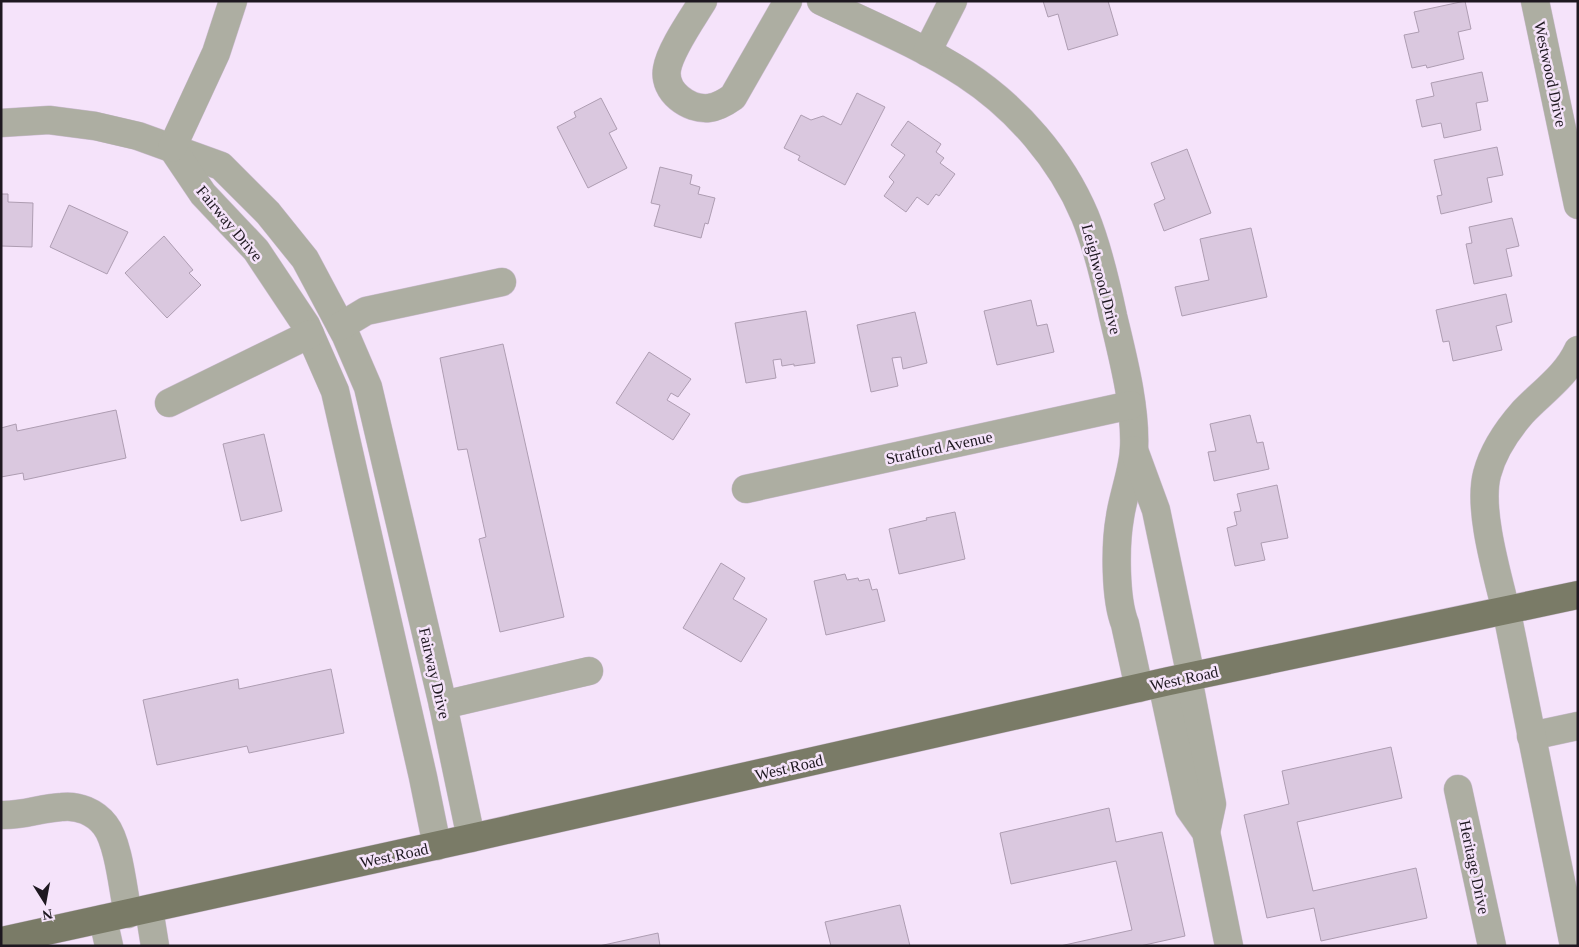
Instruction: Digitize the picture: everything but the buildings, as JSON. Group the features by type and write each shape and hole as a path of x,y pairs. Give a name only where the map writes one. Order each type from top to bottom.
{"main road":[{"name":"West Road","path":"1,941 437,846 1170,681 1578,595"}],"street":[{"path":"1,123 49,120 95,126 138,136 172,148 216,53 233,1"},
{"path":"703,1 670,58 666,71 669,84 676,96 685,103 698,108 711,108 733,97 788,1"},
{"name":"Leighwood Drive","path":"821,1 927,52 966,74 1006,105 1040,141 1067,180 1085,217 1103,272 1131,405 1134,450 1119,518 1117,552 1118,590 1122,616 1125,624 1170,681"},
{"path":"927,52 953,1"},
{"name":"Westwood Drive","path":"1535,1 1578,205"},
{"name":"Fairway Drive","path":"172,148 221,166 268,213 304,259 341,326 368,388 443,705 471,838"},
{"name":"Fairway Drive","path":"172,148 203,194 256,250 306,325 335,391 437,846"},
{"path":"341,326 366,311 502,282"},
{"path":"169,403 310,334"},
{"path":"1574,946 1491,544 1485,504 1487,475 1497,450 1523,413 1558,379 1573,360 1578,350"},
{"name":"Stratford Avenue","path":"746,489 1131,405"},
{"name":"Leighwood Drive","path":"1134,450 1156,510 1170,681"},
{"path":"364,517 397,509"},
{"path":"443,705 589,671"},
{"path":"1170,681 1212,804 1206,832 1229,946"},
{"path":"1532,736 1578,726"},
{"name":"Heritage Drive","path":"1458,789 1485,944"},
{"path":"1,815 16,815 62,806 89,811 106,826 114,843 126,914 155,946"},
{"path":"109,946 126,914"}]}
